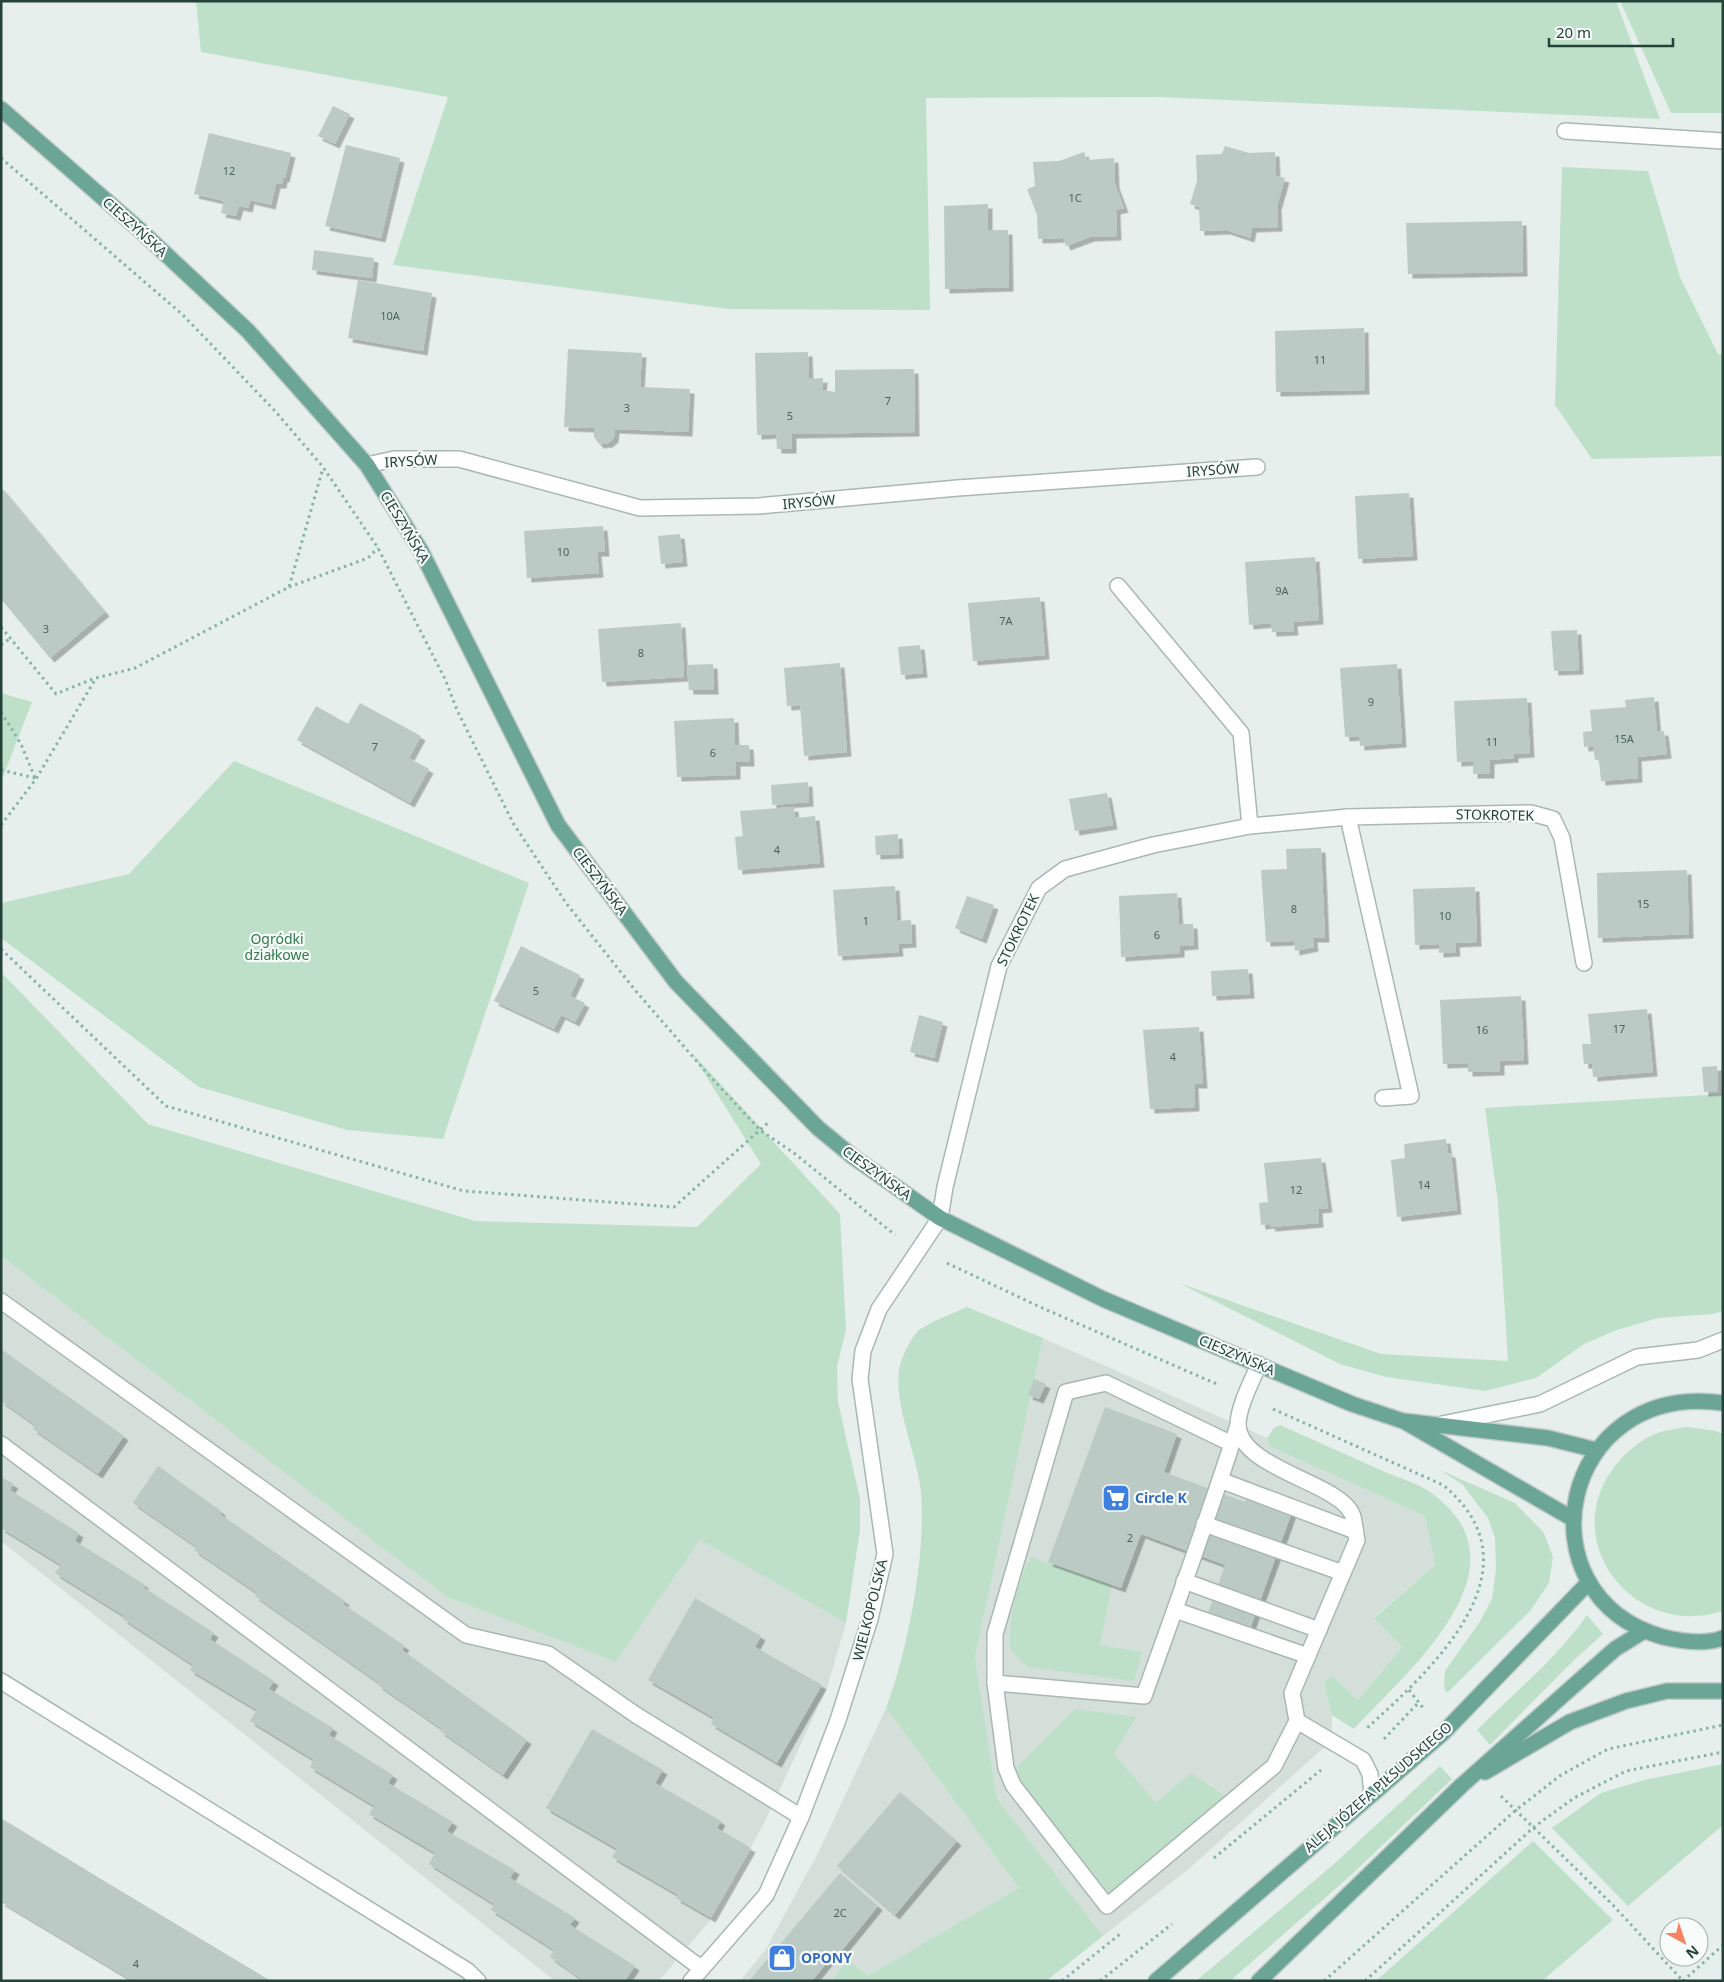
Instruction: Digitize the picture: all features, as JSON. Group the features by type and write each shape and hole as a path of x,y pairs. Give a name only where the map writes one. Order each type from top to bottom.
{"main road":[{"name":"CIESZYŃSKA","path":"1,110 141,231 248,331 367,465 421,551 558,825 676,982 818,1128 852,1156 940,1218 1103,1299 1352,1404 1403,1421 1573,1519"},
{"path":"1723,1403 1679,1401 1648,1409 1618,1427 1596,1450 1579,1483 1573,1519 1577,1552 1589,1582 1613,1612 1644,1631 1681,1642 1723,1638"},
{"name":"CIESZYŃSKA","path":"1403,1421 1548,1438 1596,1450"},
{"name":"ALEJA JÓZEFA PIŁSUDSKIEGO","path":"1156,1981 1443,1733 1589,1582"},
{"path":"1259,1981 1462,1785 1615,1649 1644,1631"},
{"path":"1462,1785 1570,1722 1626,1701 1668,1691 1723,1690"}],"street":[{"path":"1565,132 1723,141"},
{"name":"IRYSÓW","path":"367,465 394,459 458,459 640,508 758,506 958,488 1257,467"},
{"path":"1118,586 1241,733 1250,826"},
{"name":"STOKROTEK","path":"940,1218 945,1187 999,966 1038,888 1065,869 1153,845 1250,826 1348,817 1531,813 1552,819 1562,838 1584,963"},
{"path":"1348,817 1411,1096 1383,1098"},
{"name":"WIELKOPOLSKA","path":"691,1981 766,1895 801,1817 851,1681 870,1619 885,1554 860,1379 863,1351 879,1309 940,1218"},
{"path":"1,1301 466,1635 548,1654 636,1715 801,1817"},
{"path":"1440,1424 1540,1404 1637,1357 1698,1350 1723,1340"},
{"path":"995,1684 1144,1696 1220,1480 1238,1426 1245,1397 1259,1364"},
{"path":"1232,1444 1106,1384 1066,1392 995,1634 995,1684 1006,1768 1013,1785 1107,1906 1274,1766 1296,1721 1292,1693 1357,1540 1352,1513 1338,1500 1258,1456 1244,1445 1238,1426"},
{"path":"1,1444 678,1951 703,1967"},
{"path":"1220,1480 1355,1531"},
{"path":"1204,1524 1343,1573"},
{"path":"1184,1581 1319,1630"},
{"path":"1174,1610 1308,1656"},
{"path":"1,1681 468,1971 478,1981"},
{"path":"1296,1721 1363,1760 1370,1774 1372,1794"}],"path":[{"path":"1,158 182,315 275,412 323,467 378,548 445,679 457,710 513,823 566,903 635,990 706,1072 760,1130 794,1153 900,1239 1040,1307 1444,1485 1460,1499 1477,1524 1483,1551 1482,1582 1472,1610 1450,1643 1409,1690 1363,1732"},
{"path":"289,587 323,467"},
{"path":"1,627 56,694 96,678 135,668 289,587 368,558 378,548"},
{"path":"1,646 11,638"},
{"path":"1,825 36,779 96,678"},
{"path":"1,712 21,744 36,779"},
{"path":"1,770 36,779"},
{"path":"1,949 166,1106 464,1191 674,1207 793,1103"},
{"path":"1363,1760 1419,1702"},
{"path":"1324,1981 1516,1810 1561,1775 1608,1749 1723,1726"},
{"path":"1365,1981 1534,1827 1574,1798 1626,1771 1723,1752"},
{"path":"1534,1827 1642,1935 1683,1981 1723,1945"},
{"path":"1100,1981 1180,1918"}],"shaded area":[{"path":"1,1256 447,1597 616,1662 700,1540 846,1623 827,1688 764,1823 711,1919 659,1981 555,1981 1,1541"},
{"path":"1043,1338 1267,1438 1271,1447 1425,1516 1435,1565 1374,1617 1402,1647 1358,1700 1332,1677 1324,1682 1332,1715 1332,1740 1191,1867 1103,1936 997,1800 975,1657"},
{"path":"886,1708 1019,1888 868,1977 848,1961 831,1981 740,1981 766,1949 820,1849"}],"green space":[{"path":"196,1 1616,1 1660,119 1159,97 926,98 930,310 729,309 393,265 448,97 201,52"},
{"path":"1620,1 1723,1 1723,113 1671,113"},
{"path":"1562,167 1648,171 1680,277 1718,354 1723,355 1723,456 1592,459 1555,405"},
{"path":"1,693 32,702 1,782"},
{"name":"Ogródki działkowe","path":"234,761 529,883 443,1139 347,1130 199,1087 1,938 1,903 129,874"},
{"path":"1,972 148,1124 475,1221 697,1227 761,1164 691,1052 840,1214 846,1330 837,1367 838,1402 860,1499 860,1530 846,1623 700,1540 616,1662 447,1597 1,1256"},
{"path":"1723,1094 1723,1311 1713,1314 1658,1318 1617,1330 1584,1344 1536,1378 1485,1391 1386,1377 1340,1364 1179,1283 1381,1354 1508,1361 1498,1203 1485,1108"},
{"path":"967,1307 1043,1338 975,1657 997,1799 1103,1936 1046,1981 831,1981 848,1960 868,1976 1019,1888 886,1708 908,1631 914,1602 921,1545 921,1493 901,1407 899,1373 905,1352 919,1330 936,1320"},
{"path":"1280,1425 1414,1483 1430,1492 1459,1521 1470,1552 1466,1584 1452,1616 1429,1648 1354,1729 1332,1715 1324,1682 1332,1676 1358,1700 1402,1647 1374,1618 1435,1565 1425,1516 1271,1447 1267,1438 1274,1428"},
{"path":"1687,1427 1716,1431 1723,1434 1723,1611 1689,1616 1658,1610 1632,1596 1612,1574 1599,1548 1595,1519 1601,1489 1624,1456 1652,1435"},
{"path":"1440,1470 1515,1503 1544,1533 1553,1557 1549,1583 1531,1610 1447,1693 1444,1688 1445,1671 1479,1623 1492,1599 1496,1568 1495,1538 1488,1518 1463,1485"},
{"path":"1031,1557 1112,1585 1100,1645 1142,1652 1134,1681 1028,1667 1010,1649 1014,1602 1021,1579"},
{"path":"1587,1615 1603,1634 1573,1661 1490,1745 1477,1730 1549,1661"},
{"path":"1075,1709 1136,1717 1114,1754 1156,1803 1191,1773 1225,1796 1112,1896 1011,1773"},
{"path":"1723,1764 1723,1825 1628,1906 1552,1828 1601,1793 1644,1780"},
{"path":"1440,1766 1452,1779 1349,1877 1230,1981 1196,1981 1334,1864"},
{"path":"1533,1841 1613,1920 1542,1981 1376,1981"}],"building":[{"path":"333,106 350,114 335,144 318,136"},
{"path":"209,133 291,153 285,178 283,178 282,184 276,184 271,205 250,200 248,208 239,206 236,216 221,213 224,201 194,194"},
{"path":"346,145 400,158 381,238 325,226"},
{"path":"1225,146 1249,153 1275,152 1276,176 1285,178 1277,206 1278,227 1252,228 1250,238 1226,230 1200,231 1199,207 1190,204 1197,181 1196,155 1222,154"},
{"path":"1084,152 1087,160 1114,158 1115,184 1124,208 1116,210 1117,236 1090,237 1066,246 1063,238 1038,239 1037,215 1027,189 1035,186 1033,162 1059,161"},
{"path":"988,204 988,230 1008,230 1009,287 945,289 944,206"},
{"path":"1522,221 1523,272 1408,274 1406,223"},
{"path":"314,250 374,258 372,278 312,270"},
{"path":"358,280 432,293 423,351 348,338"},
{"path":"1364,328 1365,390 1276,392 1275,331"},
{"path":"568,349 642,353 640,387 690,389 688,432 615,429 614,438 608,443 599,444 594,437 594,428 564,427"},
{"path":"808,352 809,379 823,378 822,390 835,392 835,370 914,369 915,432 792,434 792,449 777,449 776,434 757,435 755,353"},
{"path":"1,487 105,612 50,658 1,599"},
{"path":"1409,493 1413,556 1358,559 1355,496"},
{"path":"603,526 605,552 597,552 599,573 527,578 524,531"},
{"path":"680,534 683,562 661,564 658,536"},
{"path":"1315,557 1319,620 1293,622 1294,631 1272,632 1271,623 1249,625 1245,562"},
{"path":"1040,597 1045,655 973,661 968,603"},
{"path":"681,623 684,677 602,682 598,629"},
{"path":"1577,630 1579,670 1554,671 1551,631"},
{"path":"920,645 923,673 901,675 898,647"},
{"path":"840,663 847,752 804,756 800,705 787,706 784,668"},
{"path":"713,664 714,690 689,690 687,665"},
{"path":"1397,664 1402,743 1360,746 1359,736 1345,737 1340,668"},
{"path":"1654,697 1657,732 1664,731 1667,754 1637,757 1638,778 1601,781 1599,760 1595,760 1593,746 1584,747 1583,732 1592,731 1590,710 1626,707 1625,700"},
{"path":"1527,698 1530,753 1514,754 1514,758 1490,760 1490,774 1473,774 1473,761 1457,762 1454,701"},
{"path":"360,703 421,736 409,758 429,769 410,803 297,740 316,706 348,724"},
{"path":"734,718 735,745 749,745 750,762 736,762 736,775 677,777 674,721"},
{"path":"808,782 809,802 772,805 771,785"},
{"path":"1107,793 1113,825 1075,831 1069,799"},
{"path":"794,807 795,818 815,816 820,863 738,870 735,837 743,836 740,811"},
{"path":"898,834 899,854 876,855 875,836"},
{"path":"1321,848 1325,938 1313,938 1314,947 1295,951 1294,941 1266,942 1261,870 1287,869 1286,849"},
{"path":"1687,870 1689,934 1598,938 1597,873"},
{"path":"895,886 897,921 911,920 912,943 898,944 899,952 838,956 833,890"},
{"path":"1475,887 1477,942 1455,943 1456,952 1439,953 1439,944 1415,945 1413,889"},
{"path":"1177,893 1179,924 1193,924 1194,945 1180,946 1180,953 1121,957 1119,896"},
{"path":"967,896 994,905 982,939 955,928"},
{"path":"521,946 580,975 570,996 585,1003 575,1022 561,1015 554,1029 494,1001"},
{"path":"1248,969 1250,994 1212,996 1211,971"},
{"path":"1521,996 1524,1060 1500,1061 1500,1071 1468,1072 1468,1063 1443,1064 1440,1000"},
{"path":"1647,1009 1653,1072 1593,1077 1592,1064 1584,1064 1582,1044 1591,1044 1588,1014"},
{"path":"919,1015 943,1022 934,1058 910,1052"},
{"path":"1199,1027 1203,1084 1194,1084 1195,1107 1150,1109 1143,1030"},
{"path":"1717,1066 1718,1091 1704,1092 1702,1067"},
{"path":"1446,1139 1448,1153 1451,1153 1457,1210 1397,1217 1391,1160 1405,1158 1404,1144"},
{"path":"1321,1158 1328,1208 1318,1209 1319,1223 1271,1227 1270,1224 1261,1225 1259,1203 1268,1202 1264,1163"},
{"path":"1,1349 124,1436 98,1474 33,1429 35,1425 1,1401"},
{"path":"1034,1379 1046,1384 1039,1399 1028,1395"},
{"path":"1105,1407 1177,1434 1164,1472 1245,1502 1251,1485 1296,1501 1246,1640 1204,1625 1225,1565 1141,1534 1121,1588 1048,1562"},
{"path":"158,1466 221,1511 220,1514 345,1601 343,1604 405,1646 402,1650 527,1740 503,1775 440,1731 442,1729 378,1685 379,1683 255,1596 257,1593 194,1550 197,1547 133,1503"},
{"path":"1,1477 14,1484 10,1490 79,1533 75,1541 144,1584 143,1587 214,1633 210,1639 274,1681 269,1689 333,1728 329,1735 393,1775 388,1783 453,1822 447,1831 515,1870 510,1878 575,1918 570,1925 635,1966 625,1981 584,1981 550,1957 554,1950 491,1910 494,1904 429,1864 435,1853 369,1814 374,1806 310,1767 314,1760 250,1721 257,1710 190,1670 193,1665 123,1619 124,1616 55,1573 61,1565 1,1528"},
{"path":"695,1598 761,1636 755,1647 822,1685 777,1763 711,1724 714,1718 648,1680"},
{"path":"592,1729 663,1770 655,1783 721,1821 717,1828 751,1848 711,1918 676,1898 678,1895 612,1857 617,1849 546,1808"},
{"path":"900,1792 957,1841 895,1915 837,1866"},
{"path":"1,1818 271,1981 133,1981 1,1902"},
{"path":"840,1873 878,1906 840,1953 837,1950 812,1981 749,1981"}],"place":[{"name":"Circle K","path":"1116,1498"},
{"name":"OPONY","path":"782,1958"}]}
